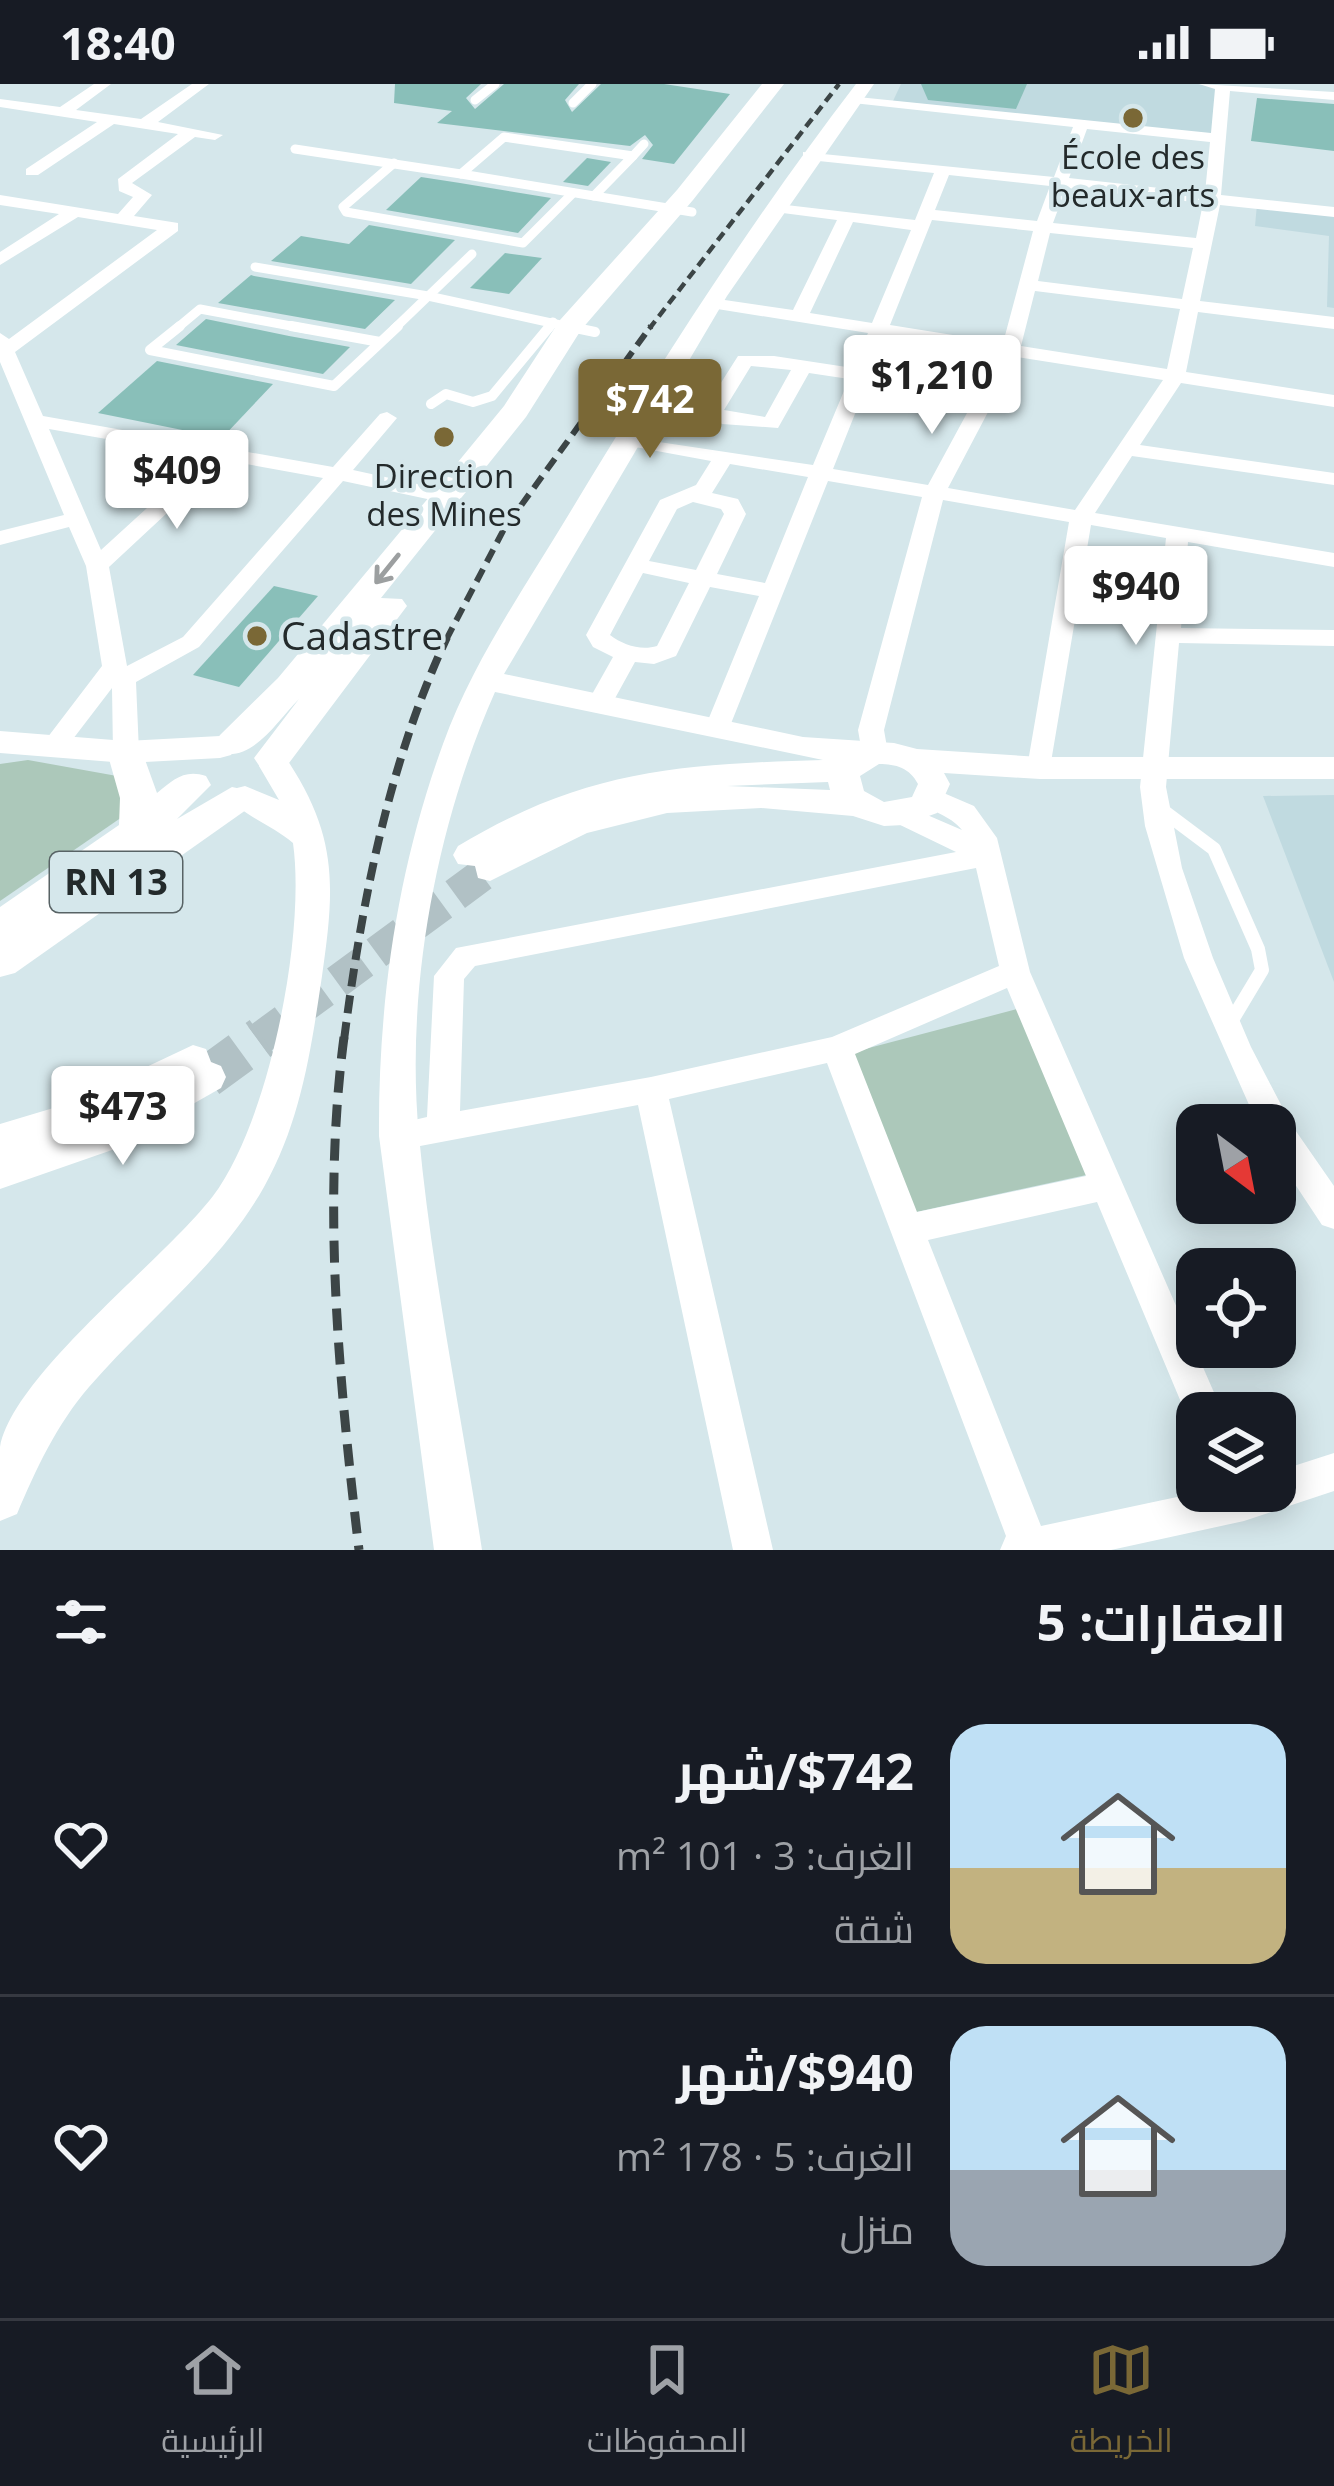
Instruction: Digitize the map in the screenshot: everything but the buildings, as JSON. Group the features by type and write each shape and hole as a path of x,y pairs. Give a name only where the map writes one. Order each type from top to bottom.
{"main road":[{"path":"682,210 773,84"},
{"path":"572,327 538,416 274,762 267,784 239,799 207,798 191,784 194,766 227,746 291,686 516,411 572,327 795,84"},
{"path":"227,746 257,746 274,762"},
{"path":"126,752 139,797 138,832"},
{"name":"RN 13","path":"0,928 138,832 191,784"},
{"name":"RN 13","path":"0,962 239,799"}],"street":[{"path":"0,89 8,84"},
{"path":"62,113 104,84"},
{"path":"143,125 202,84"},
{"path":"1040,768 1081,517 1175,377 1193,305 1229,86 1334,96"},
{"path":"458,1550 400,1136 398,1046 431,837 449,770 485,680 711,303 859,92 1082,125 1218,139"},
{"path":"0,103 215,135"},
{"path":"32,172 110,120"},
{"path":"857,805 844,789 871,730 934,494 1010,351 1043,227 1082,125"},
{"path":"125,217 144,195 125,188 124,182 191,132"},
{"path":"816,148 944,168 1063,174"},
{"path":"816,148 1334,197"},
{"path":"717,730 944,168"},
{"path":"1213,189 1334,212"},
{"path":"0,200 164,223 172,230 3,345 97,566 126,752"},
{"path":"775,207 1204,244"},
{"path":"0,260 76,211"},
{"path":"799,317 847,216"},
{"path":"1028,285 1334,323"},
{"path":"711,303 1334,401"},
{"path":"803,367 771,424 722,418 712,411 745,360 803,367 860,375"},
{"path":"54,746 113,675 191,642 387,418"},
{"path":"36,421 339,472 446,497"},
{"path":"626,440 1334,560"},
{"path":"1128,449 1334,479"},
{"path":"97,566 217,455"},
{"path":"695,496 724,458"},
{"path":"695,496 730,504 736,514 667,651 654,656 627,654 601,642 598,635 668,505 695,496"},
{"path":"0,538 78,518"},
{"path":"1178,533 1154,805 1206,980 1275,1124 1334,1214"},
{"path":"634,565 773,592"},
{"path":"1168,635 1334,638"},
{"path":"599,704 627,654"},
{"path":"485,680 860,761"},
{"path":"0,742 126,752 227,746"},
{"path":"126,752 191,784"},
{"path":"1040,768 871,812 857,805 753,796 647,804 570,824 480,862 548,809 636,782 683,776 914,760 1040,768 1334,768"},
{"path":"914,760 931,775 923,802 937,827 985,856 1015,972 1195,1392"},
{"path":"0,1497 42,1414 70,1375 200,1245 232,1203 265,1146 284,1091 308,951 313,842 298,802 274,762"},
{"path":"239,799 284,816 313,842"},
{"path":"443,1128 449,976 466,956 985,856"},
{"path":"400,1136 651,1090 837,1048 1015,972"},
{"path":"837,1048 1025,1549 1179,1512"},
{"path":"0,1141 81,1116 200,1068 98,1138 0,1172"},
{"path":"651,1090 753,1550"},
{"path":"904,1230 1104,1186"},
{"path":"1296,1482 1334,1472"}],"lane":[{"path":"475,100 494,84"},
{"path":"572,103 592,84"},
{"path":"460,174 504,136 634,156"},
{"path":"594,196 644,145"},
{"path":"296,149 682,210"},
{"path":"394,163 343,207 346,212 523,243 573,193"},
{"path":"380,342 200,309 150,351 332,386 380,342 472,254"},
{"path":"255,267 428,296 572,327"},
{"path":"431,404 446,394 473,402 493,396 572,327"},
{"path":"1154,805 1214,849 1258,950 1262,970 1228,1025"}],"shaded area":[{"name":"École des beaux-arts","path":"901,84 1220,86 1211,136 893,101"},
{"path":"1257,204 1334,214 1334,308 1327,307 1329,236 1255,226"},
{"path":"1334,795 1334,982 1263,796"}],"green space":[{"path":"28,760 117,776 125,815 0,901 0,764"},
{"path":"1021,1008 1091,1174 907,1214 846,1054"}],"tunnel":[{"path":"258,1040 490,869"},
{"path":"207,1077 262,1037"}],"railway":[{"path":"649,329 839,84"},
{"path":"446,640 504,529 651,326"},
{"path":"344,1040 380,834 409,734 447,637"},
{"path":"344,1037 334,1229 340,1358 359,1550"}],"place":[{"name":"École des beaux-arts","path":"1133,118"},
{"name":"Direction des Mines","path":"444,437"},
{"name":"Cadastre","path":"257,636"}]}
